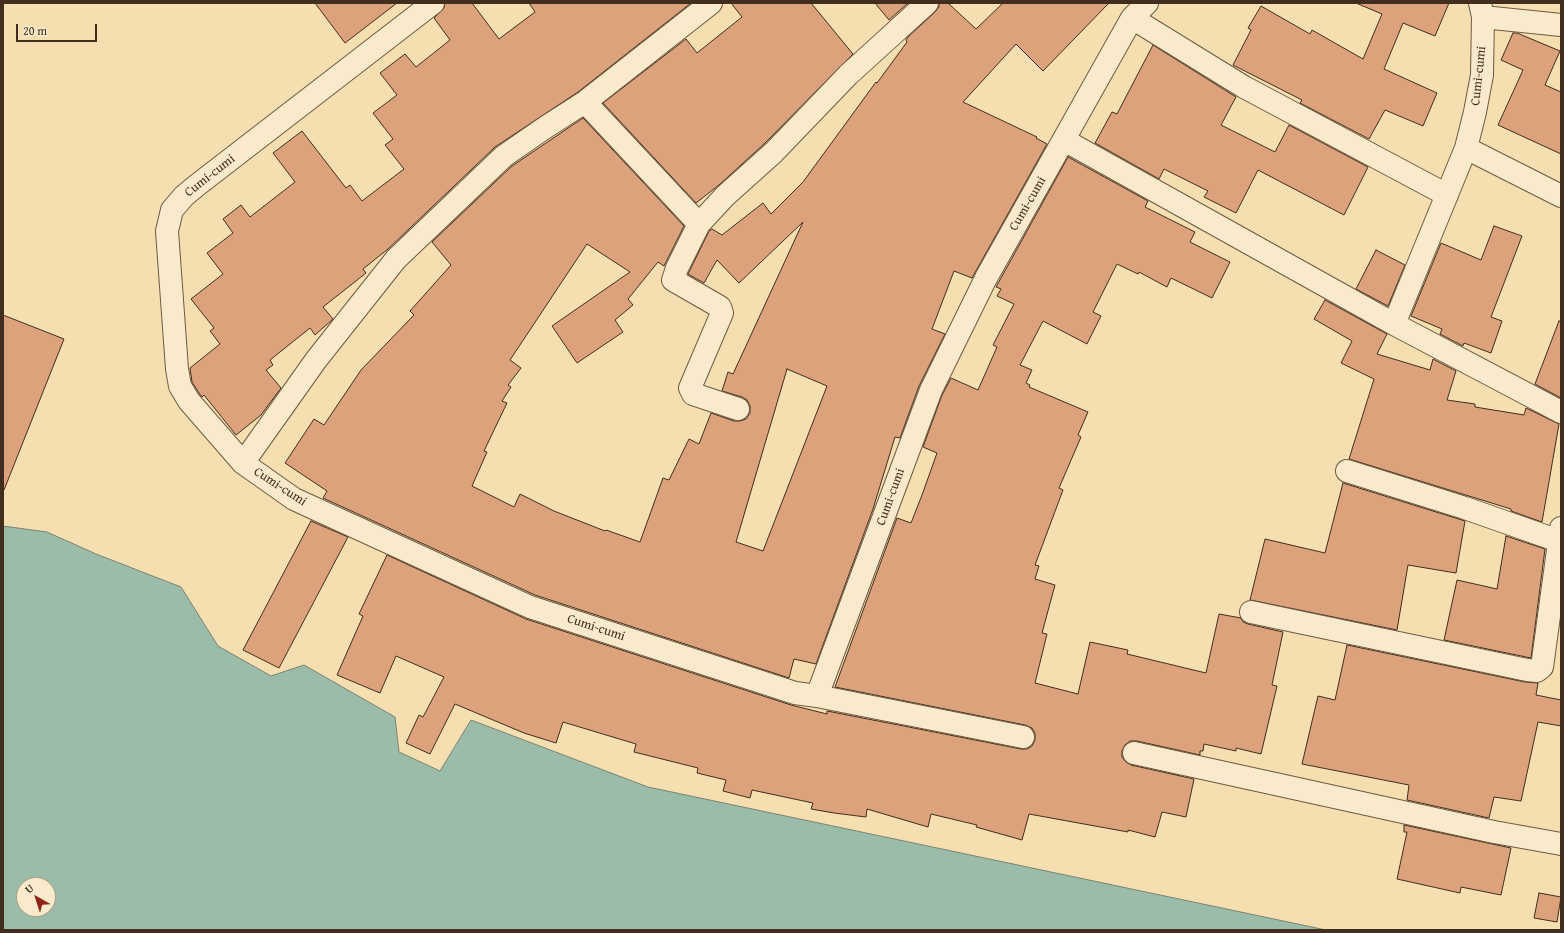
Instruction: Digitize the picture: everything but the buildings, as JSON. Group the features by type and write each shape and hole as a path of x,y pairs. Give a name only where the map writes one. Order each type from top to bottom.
{"street":[{"name":"Cumi-cumi","path":"433,3 196,186 184,196 172,210 167,231 177,369 180,386 189,401 243,463 294,499 530,607 795,693 817,696 931,390 986,278 1139,8"},
{"path":"243,463 316,360 396,259 504,156 585,102 710,3"},
{"path":"738,409 693,394 690,388 722,313 720,307 673,280 677,268 699,224 725,196 774,152 848,75 927,3"},
{"path":"1139,8 1244,87 1447,195"},
{"name":"Cumi-cumi","path":"1394,324 1466,148 1482,76 1482,10"},
{"path":"1482,10 1561,25"},
{"path":"585,102 699,224"},
{"path":"1064,140 1394,324 1561,412"},
{"path":"1466,148 1561,196"},
{"path":"1251,612 1527,670 1537,671 1542,667 1560,534 1464,508 1347,471"},
{"path":"817,696 1023,737"},
{"path":"1134,753 1494,832 1561,844"}],"shaded area":[{"path":"3,526 47,532 96,554 181,587 218,646 271,676 304,665 395,717 399,752 440,771 471,720 648,787 1326,930 3,930"}]}
